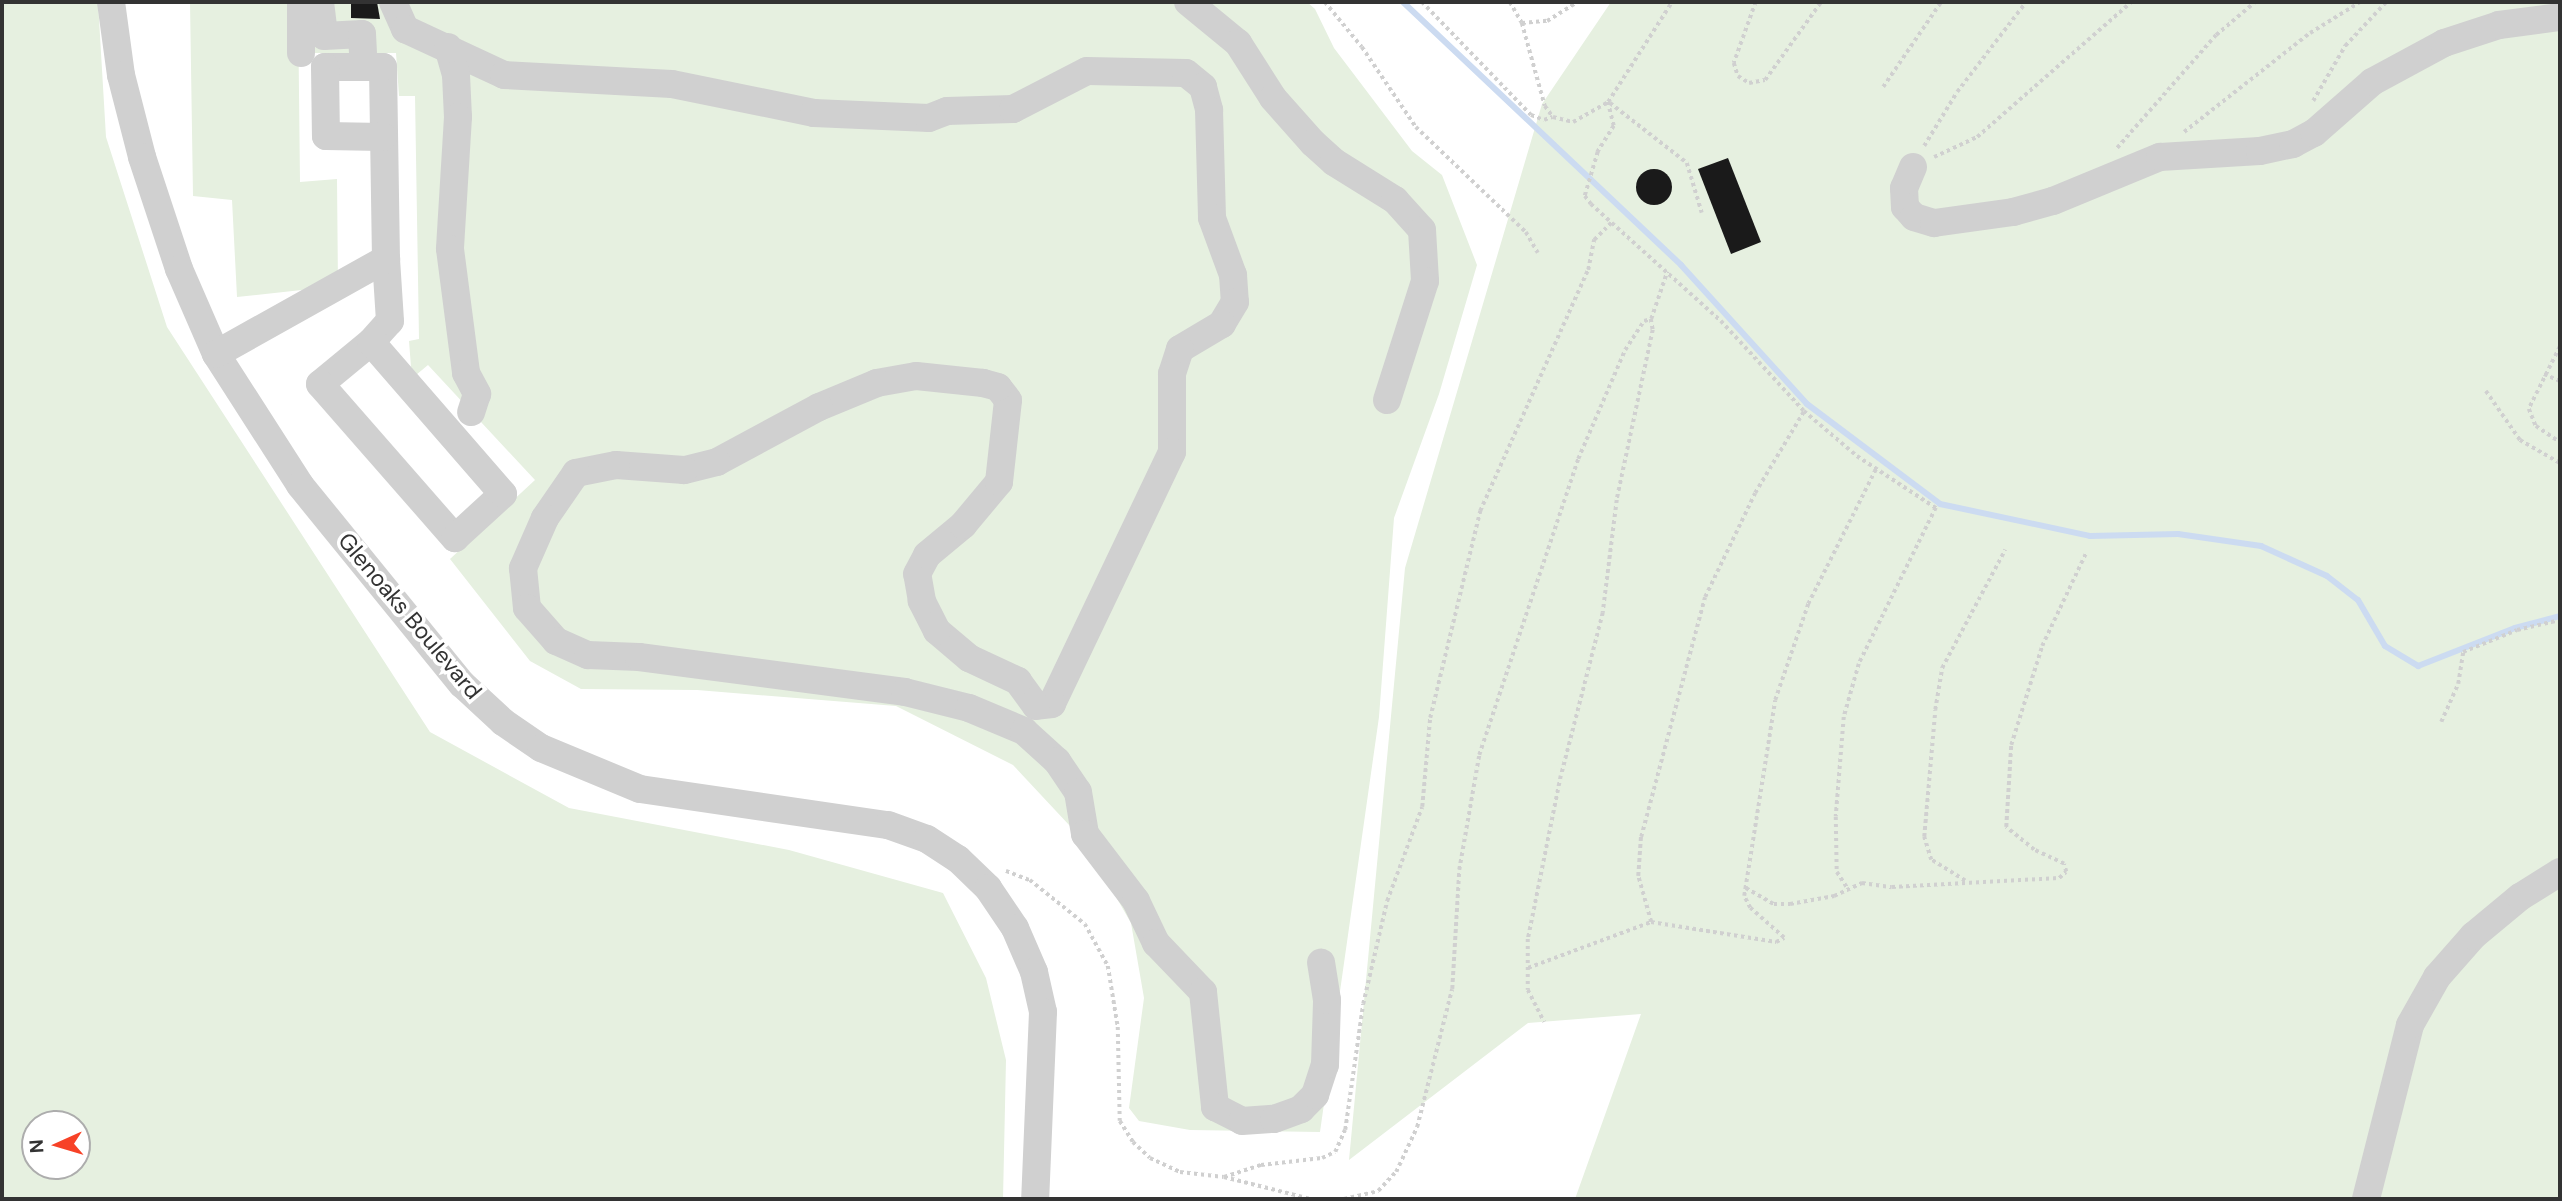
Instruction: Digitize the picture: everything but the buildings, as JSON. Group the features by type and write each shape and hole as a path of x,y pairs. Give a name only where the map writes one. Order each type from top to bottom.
{"street":[{"name":"Glenoaks Boulevard","path":"111,2 121,75 142,157 179,269 216,354 300,485 462,684 503,722 541,747 640,789 888,825 927,839 972,873 1015,928 1034,972 1043,1012 1035,1199"},
{"path":"300,53 301,2"},
{"path":"320,2 324,36 362,34 363,53"},
{"path":"393,2 405,29 504,75 672,84 814,113 897,118 1013,109 1087,71 1186,72 1203,87 1209,110 1212,218 1233,275 1235,302 1222,324 1180,349 1171,374 1172,452 1052,704 1037,706 1018,681 969,658 937,631 922,601 918,574 927,555 963,525 999,482 1008,400 998,387 983,383 916,376 877,383 819,407 717,463 684,470 616,465 576,473 545,519 523,568 527,608 556,641 588,655 639,657 905,692 969,708 1024,731 1057,761 1078,792 1085,834 1136,901 1156,943 1203,992 1215,1107 1242,1121 1274,1119 1301,1109 1315,1094 1325,1065 1327,1000 1321,962"},
{"path":"1188,2 1238,43 1273,98 1313,143 1334,162 1395,200 1422,230 1425,281 1387,400"},
{"path":"1913,167 1904,188 1905,207 1914,217 1934,223 2013,212 2053,201 2160,157 2260,151 2293,144 2401,64 2444,43 2554,12"},
{"path":"447,47 456,75 458,117 450,249 466,373 477,394 471,412"},
{"path":"371,342 503,494 455,538 320,384 371,342 390,321 383,137"},
{"path":"216,354 386,259"},
{"path":"2366,1199 2410,1025 2437,977 2473,936 2520,897 2560,872"}],"path":[{"path":"1325,2 1363,47 1416,127 1526,232 1538,253"},
{"path":"1422,2 1531,115 1544,120 1553,117 1573,122 1608,102 1672,2"},
{"path":"1510,2 1522,23 1545,106 1553,117"},
{"path":"1522,23 1547,21 1577,2"},
{"path":"1756,2 1734,63 1738,76 1749,83 1765,80 1821,2"},
{"path":"1884,87 1941,2"},
{"path":"1913,167 1957,92 2026,2"},
{"path":"1913,167 1977,136 2131,2"},
{"path":"2110,156 2216,35 2255,2"},
{"path":"2172,140 2310,33 2360,2"},
{"path":"2307,112 2344,46 2386,2"},
{"path":"1608,102 1614,127 1594,170 1586,196 1591,204 1721,321 1804,411 1876,469 1936,508 1859,664 1844,717 1837,872 1848,889"},
{"path":"1608,102 1687,163 1702,214"},
{"path":"1224,1177 1261,1165 1322,1158 1335,1152 1345,1130 1363,1004 1387,901 1422,807 1430,718 1480,511 1588,270 1594,240 1612,222"},
{"path":"1544,1022 1528,990 1528,939 1562,776 1603,613 1617,500 1653,330 1651,320 1667,271"},
{"path":"1344,1199 1378,1191 1396,1172 1417,1128 1451,989 1459,870 1479,755 1577,459 1625,350 1644,321 1651,320"},
{"path":"2560,347 2544,374 2530,414 2536,426 2560,442"},
{"path":"2544,374 2560,381"},
{"path":"2486,391 2520,440 2560,463"},
{"path":"1651,922 1638,876 1641,837 1702,610 1755,493 1804,411"},
{"path":"1528,968 1651,922 1776,942 1784,938 1750,908 1746,888 1775,700 1808,604 1876,469"},
{"path":"1967,882 1931,860 1924,837 1935,710 1942,668 2006,550"},
{"path":"1746,888 1774,904 1834,896 1862,883 1892,887 2059,878 2066,872 2064,864 2034,850 2006,827 2009,772 2022,700 2042,646 2086,553"},
{"path":"2441,722 2458,684 2463,652 2517,630 2560,620"},
{"path":"972,873 1012,871 1030,880 1086,924 1108,966 1118,1027 1120,1121 1150,1158 1180,1172 1224,1177 1311,1199"}],"green space":[{"path":"2,2 98,2 106,137 167,327 430,732 569,808 789,850 943,893 986,978 1006,1060 1003,1199 2,1199"},
{"path":"190,2 298,2 300,182 337,179 338,286 237,297 232,200 193,196"},
{"path":"304,2 1307,2 1315,9 1334,48 1412,151 1442,175 1477,265 1439,394 1394,518 1379,717 1320,1132 1190,1130 1139,1121 1129,1108 1144,998 1131,923 1084,841 1013,765 896,706 697,690 581,689 530,661 450,559 535,480 428,365 416,375 411,367 409,341 419,339 415,96 399,96 396,53 301,53"},
{"path":"1611,2 2560,2 2560,1199 1575,1199 1641,1014 1528,1023 1349,1160 1405,568 1542,104"}],"waterway":[{"path":"1403,2 1681,265 1807,404 1940,504 2090,536 2178,534 2261,546 2327,576 2358,600 2385,646 2418,666 2515,628 2560,616"}]}
